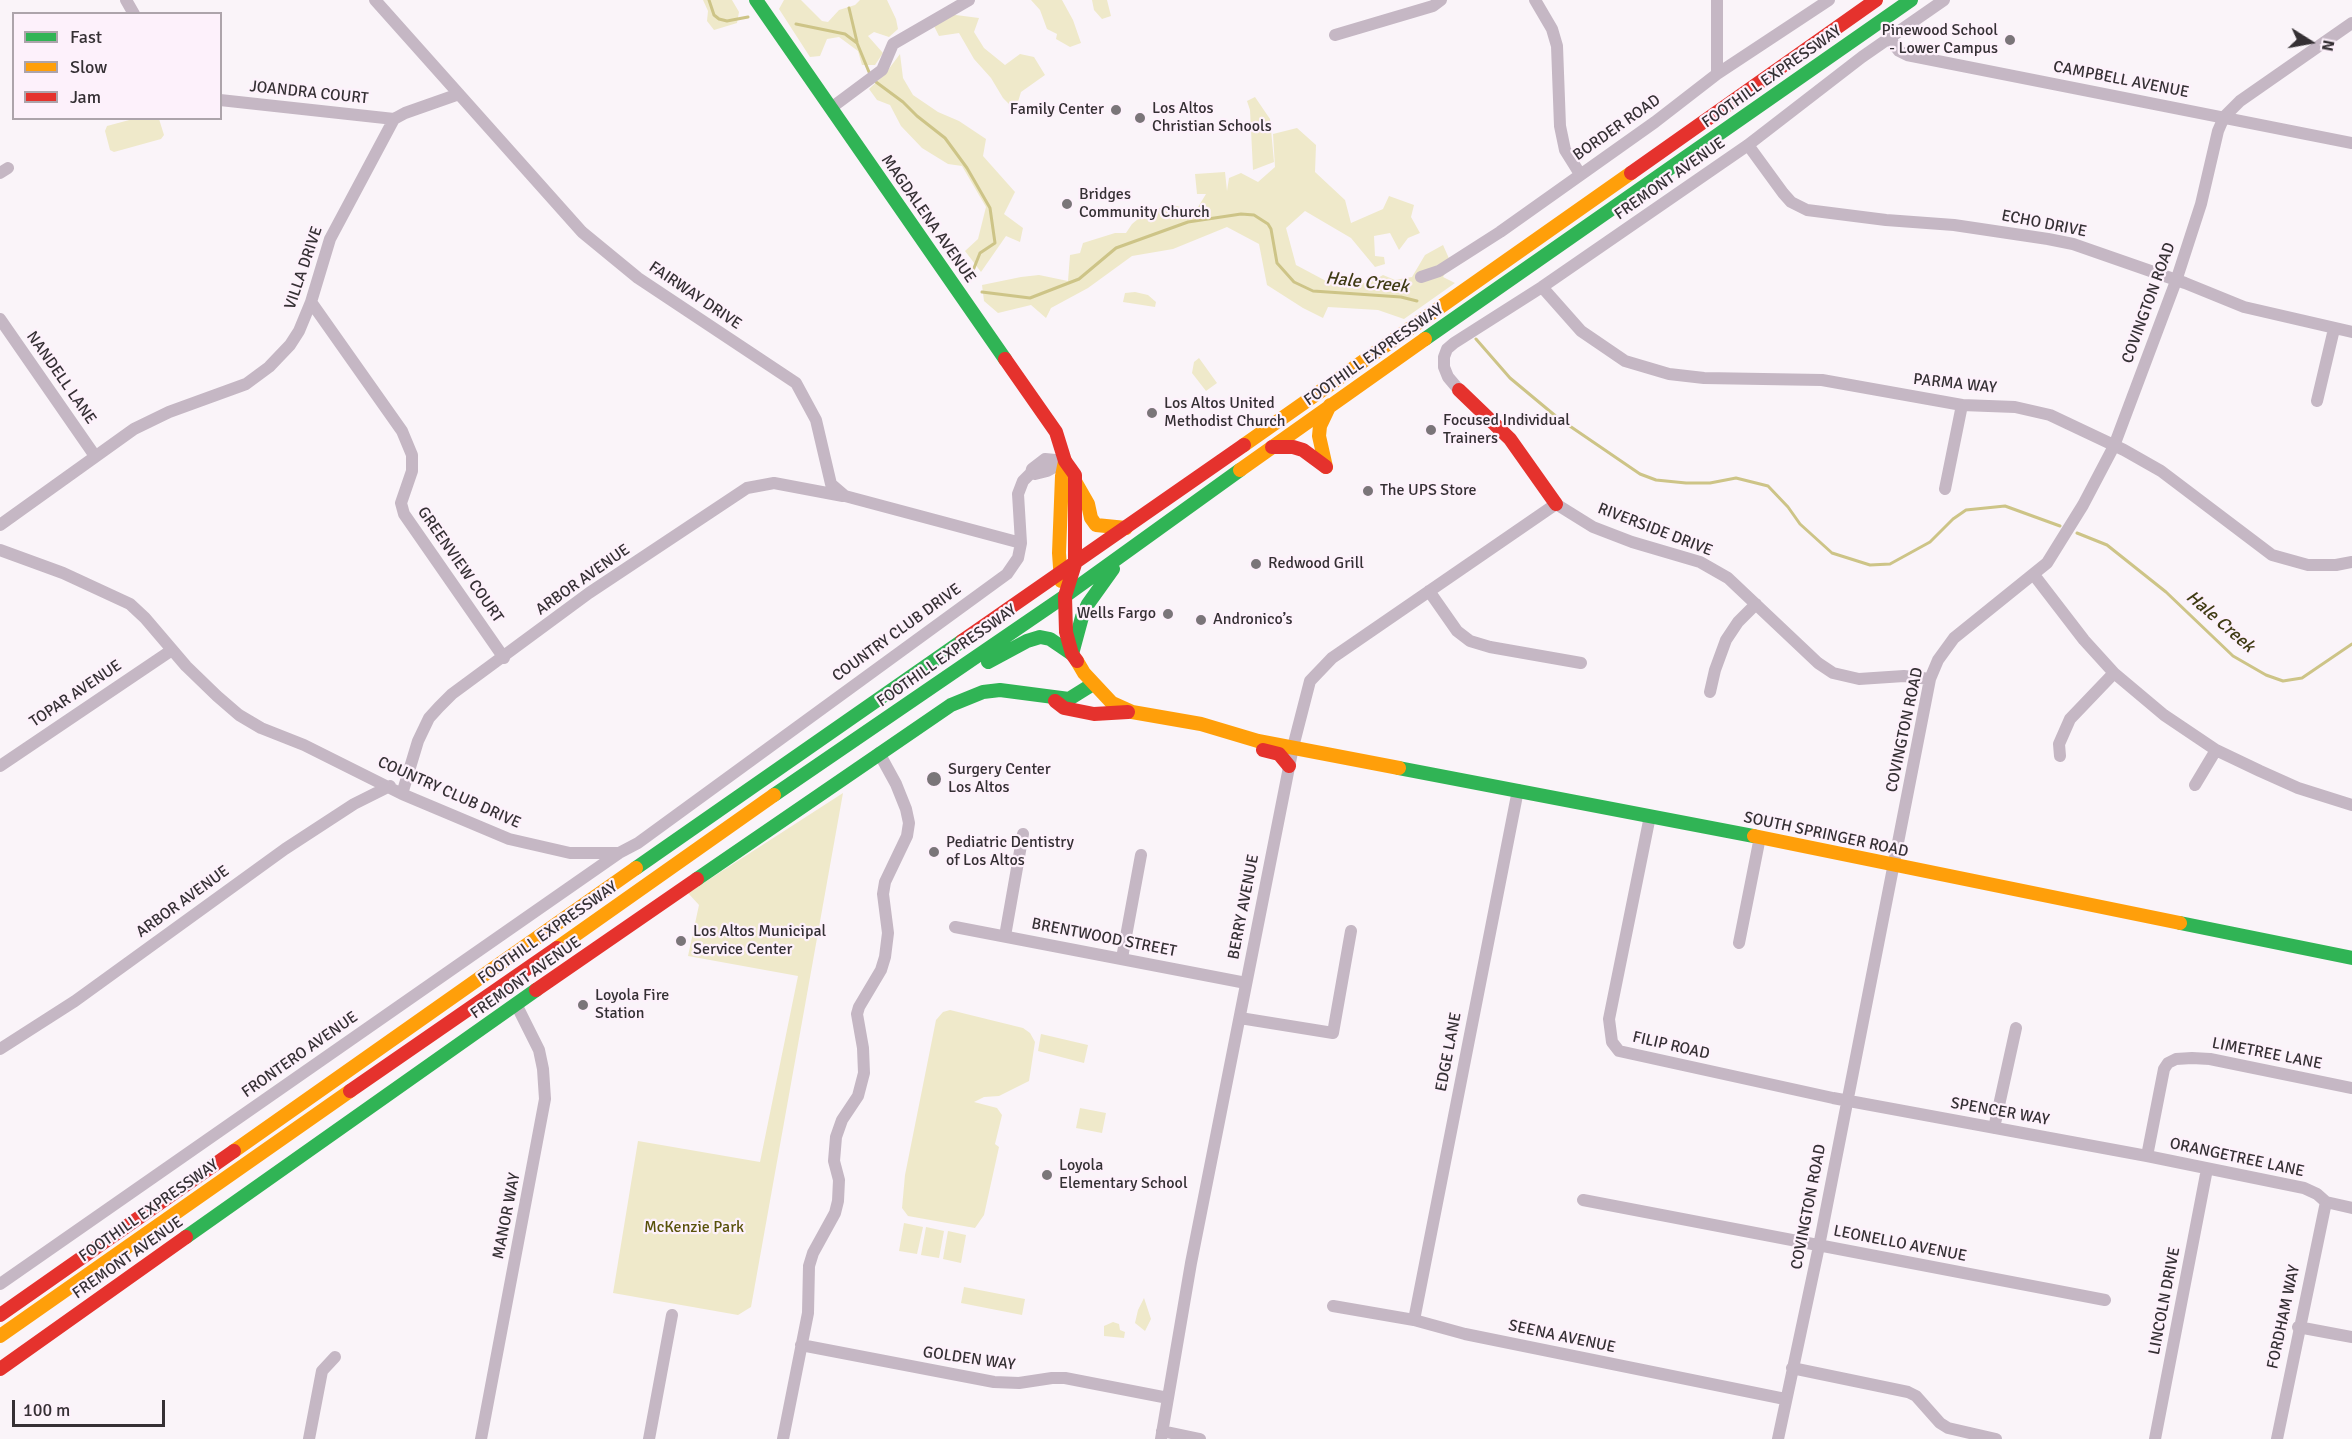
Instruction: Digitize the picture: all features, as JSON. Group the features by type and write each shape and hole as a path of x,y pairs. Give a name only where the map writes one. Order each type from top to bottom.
{"main road":[{"name":"FOOTHILL EXPRESSWAY","path":"0,1315 809,747 1075,564 1876,0"},
{"name":"FOOTHILL EXPRESSWAY","path":"0,1336 553,951 678,861 1065,596 1330,405 1911,0"},
{"name":"MAGDALENA AVENUE","path":"761,1 831,108 1051,423 1060,440 1065,461 1075,475 1076,483 1075,564 1065,596"},
{"name":"RIVERSIDE DRIVE","path":"1459,390 1510,439 1556,504"},
{"path":"1272,447 1303,450 1326,467 1318,436 1330,405"},
{"name":"MAGDALENA AVENUE","path":"1065,461 1062,476 1059,575 1065,596"},
{"path":"1076,483 1088,504 1091,518 1096,525 1126,528"},
{"path":"953,673 986,664 1027,641 1040,637 1050,639 1072,654 1082,617 1091,597 1126,553"},
{"name":"SOUTH SPRINGER ROAD","path":"1065,596 1066,632 1072,654 1093,684 1112,703 1132,712 1201,724 1258,741 1760,837 2352,958"},
{"name":"FREMONT AVENUE","path":"0,1370 516,1004 951,705 983,692 1000,690 1069,699 1093,684"},
{"path":"1052,698 1064,708 1094,714 1132,712"},
{"path":"1258,741 1263,751 1279,754 1289,766"}],"street":[{"name":"FAIRWAY DRIVE","path":"375,0 582,232 638,278 796,383 816,420 831,484 845,496"},
{"path":"831,108 882,70 893,44 969,0"},
{"path":"1335,35 1431,6 1441,0"},
{"path":"1535,0 1552,29 1557,46 1560,126 1565,150 1580,174"},
{"path":"1717,0 1718,74"},
{"name":"BORDER ROAD","path":"1421,277 1439,271 1500,232 1655,122 1718,74 1829,0"},
{"name":"FREMONT AVENUE","path":"1459,390 1448,377 1444,367 1447,349 1542,287 1748,145 1889,38 1944,0"},
{"name":"COVINGTON ROAD","path":"1778,1439 1819,1246 1930,679 1938,660 1954,638 2047,563 2114,446 2176,280 2201,204 2218,131 2224,117 2240,101 2352,23"},
{"name":"CAMPBELL AVENUE","path":"1889,38 1899,51 1906,55 2352,143"},
{"path":"394,119 405,112 459,94"},
{"name":"JOANDRA COURT","path":"222,100 394,119"},
{"name":"VILLA DRIVE","path":"0,525 142,425 169,412 246,384 269,367 291,345 311,302 330,238 394,119"},
{"name":"ECHO DRIVE","path":"1748,145 1791,202 1807,210 1886,220 1954,225 2073,244 2176,280 2244,307 2352,332"},
{"name":"PARMA WAY","path":"1542,287 1581,331 1625,361 1670,374 1704,378 1813,379 1962,405 1990,404 2050,415 2161,471 2272,555 2308,565 2336,565 2352,562"},
{"name":"GREENVIEW COURT","path":"311,302 402,431 412,455 412,471 401,503 404,514 504,658"},
{"name":"NANDELL LANE","path":"0,319 95,456"},
{"path":"2317,401 2334,329"},
{"path":"1945,489 1962,405"},
{"name":"COUNTRY CLUB DRIVE","path":"0,550 63,573 137,609 172,650 218,696 239,715 261,728 304,745 402,794 482,828 539,848 570,853 618,853 638,843 1007,574 1018,558 1021,543 1018,494 1023,481 1031,473 1047,471 1065,461"},
{"name":"ARBOR AVENUE","path":"402,794 418,741 429,718 452,694 504,658 589,593 747,488 774,483 845,496"},
{"path":"845,496 1021,543"},
{"name":"BERRY AVENUE","path":"1161,1435 1191,1263 1246,983 1293,747 1310,681 1332,658 1556,504"},
{"name":"RIVERSIDE DRIVE","path":"1556,504 1593,527 1632,542 1700,562 1728,578 1818,663 1833,673 1859,679 1904,676 1930,679"},
{"path":"2034,575 2084,640 2114,673 2164,715 2216,750 2298,788 2352,805"},
{"path":"1429,591 1457,632 1470,641 1490,647 1581,663"},
{"path":"1710,692 1726,640 1738,622 1756,604"},
{"name":"TOPAR AVENUE","path":"0,766 172,650"},
{"path":"2060,756 2059,744 2070,719 2114,673"},
{"path":"2195,785 2216,750"},
{"path":"783,1439 810,1297 809,1266 813,1253 835,1213 838,1201 839,1180 834,1161 836,1137 842,1120 858,1096 864,1073 863,1048 857,1014 878,977 885,957 888,933 883,894 885,882 907,836 909,823 896,784 879,753"},
{"name":"ARBOR AVENUE","path":"0,1050 75,1001 285,849 354,804 390,786"},
{"name":"EDGE LANE","path":"1414,1320 1518,790"},
{"name":"FILIP ROAD","path":"1650,816 1609,1019 1612,1042 1618,1050 1626,1054 1847,1101"},
{"path":"1005,936 1023,834"},
{"path":"1739,943 1760,837"},
{"name":"FRONTERO AVENUE","path":"0,1284 618,853"},
{"path":"1122,958 1141,855"},
{"name":"BRENTWOOD STREET","path":"955,927 1246,983"},
{"path":"1240,1018 1333,1033 1351,931"},
{"name":"MANOR WAY","path":"481,1439 545,1099 539,1050 516,1004"},
{"path":"1994,1128 2016,1028"},
{"name":"LIMETREE LANE","path":"2147,1156 2164,1069 2168,1063 2176,1059 2210,1059 2352,1088"},
{"name":"SPENCER WAY","path":"1847,1101 2147,1156"},
{"name":"ORANGETREE LANE","path":"2147,1156 2304,1188 2317,1194 2326,1202 2352,1208"},
{"name":"LINCOLN DRIVE","path":"2155,1439 2207,1169"},
{"name":"LEONELLO AVENUE","path":"1583,1200 2105,1300"},
{"name":"FORDHAM WAY","path":"2277,1439 2298,1327 2326,1202"},
{"name":"SEENA AVENUE","path":"1333,1306 1414,1320 1465,1334 1785,1399"},
{"path":"649,1439 672,1315"},
{"path":"2298,1327 2352,1337"},
{"name":"GOLDEN WAY","path":"801,1345 994,1382 1019,1383 1065,1378 1168,1398"},
{"path":"309,1439 322,1371 335,1357"},
{"path":"1792,1368 1908,1392 1916,1396 1940,1423 1948,1428 1996,1439"},
{"path":"1161,1435 1200,1439"}],"green space":[{"path":"703,0 732,0 739,12 737,23 714,30 707,21 708,11"},
{"path":"784,0 801,0 822,21 828,22 839,10 855,5 860,0 887,0 898,29 889,37 874,32 868,36 883,53 875,65 862,65 858,51 839,37 827,39 820,56 810,57 779,9"},
{"path":"1031,0 1062,0 1073,20 1081,43 1070,47 1056,39 1057,34 1047,29 1040,10"},
{"path":"1092,0 1107,0 1111,16 1102,19 1094,10"},
{"path":"948,14 979,18 974,32 984,48 1005,65 1020,54 1034,57 1045,75 1021,92 1017,105 1009,104 974,59 959,33 939,36 934,26"},
{"path":"900,54 903,78 913,95 986,139 983,156 1015,192 1004,214 1023,228 1020,242 1006,236 981,272 965,251 978,239 986,207 962,166 948,164 922,148 901,126 890,105 877,100 869,89 885,74"},
{"path":"1255,97 1270,119 1274,162 1253,170 1250,110 1247,101"},
{"path":"129,120 159,120 164,135 161,139 114,152 110,150 105,131 107,126"},
{"path":"1297,128 1316,145 1315,172 1345,200 1351,223 1383,209 1389,196 1414,205 1411,217 1420,233 1408,238 1399,250 1390,233 1374,236 1375,256 1384,257 1385,264 1375,267 1351,238 1305,211 1286,228 1296,265 1326,281 1369,283 1383,275 1395,280 1412,277 1425,255 1443,245 1451,263 1443,277 1455,283 1404,319 1378,310 1328,307 1323,318 1267,285 1259,244 1227,227 1173,249 1132,256 1088,288 1051,308 1046,318 1031,305 998,313 984,301 982,285 1039,275 1068,281 1070,255 1080,253 1083,243 1115,233 1126,233 1132,224 1150,209 1177,206 1195,212 1206,194 1197,194 1195,174 1225,172 1227,191 1229,178 1241,173 1258,182 1275,167 1273,134"},
{"path":"1135,292 1148,295 1156,302 1155,307 1123,302 1125,293"},
{"path":"1199,358 1217,383 1206,391 1192,373 1194,362"},
{"name":"McKenzie Park","path":"843,793 751,1307 738,1315 613,1293 638,1141 760,1162 798,976 688,956 699,905 688,893"},
{"path":"950,1010 1023,1028 1030,1033 1035,1042 1029,1081 999,1096 984,1097 974,1102 997,1108 1002,1115 995,1144 999,1147 984,1215 975,1228 908,1216 902,1208 905,1175 936,1020 943,1012"},
{"path":"1041,1034 1088,1045 1084,1063 1038,1051"},
{"path":"1080,1108 1106,1113 1102,1133 1076,1128"},
{"path":"904,1223 923,1227 917,1254 899,1251"},
{"path":"926,1227 944,1231 939,1258 921,1255"},
{"path":"948,1231 966,1235 961,1263 943,1259"},
{"path":"964,1287 1025,1299 1022,1315 961,1303"},
{"path":"1144,1298 1151,1319 1145,1331 1135,1323"},
{"path":"1113,1322 1119,1324 1120,1330 1125,1332 1124,1338 1104,1336 1104,1326"}],"waterway":[{"path":"709,0 714,15 719,19 727,21 748,17"},
{"path":"849,8 857,42"},
{"name":"Hale Creek","path":"796,24 845,34 857,43 869,72"},
{"name":"Hale Creek","path":"876,82 945,138 967,168 990,208 995,243 980,253 972,273 973,278"},
{"name":"Hale Creek","path":"982,292 1030,298 1079,279 1116,248 1188,222 1241,214 1254,215 1268,224 1277,263 1294,282 1313,291 1401,297 1417,301"},
{"name":"Hale Creek","path":"1476,339 1510,378 1558,418 1640,474 1656,480 1686,483 1710,483 1736,478 1768,486 1800,524 1832,553 1870,565 1890,564 1930,542 1953,519 1966,510 2005,506 2060,526"},
{"name":"Hale Creek","path":"2077,533 2107,545 2166,592 2233,656 2266,675 2283,681 2302,678 2352,644"}],"traffic: fast":[{"path":"756,0 1005,359"},
{"path":"1425,339 1911,0"},
{"path":"774,795 1065,596 1240,470"},
{"path":"988,662 1027,641 1040,637 1050,639 1072,654 1088,604 1113,569"},
{"path":"636,868 962,641"},
{"path":"697,879 951,705 983,692 1000,690 1069,699 1093,684"},
{"path":"1399,768 1754,836"},
{"path":"2180,923 2352,958"},
{"path":"186,1237 536,990"}],"traffic: slow":[{"path":"1244,445 1631,173"},
{"path":"1240,470 1425,339"},
{"path":"1326,467 1319,436 1320,426 1330,405"},
{"path":"1061,581 1059,553 1062,476 1065,461"},
{"path":"1076,483 1088,504 1091,518 1096,525 1126,528"},
{"path":"1077,661 1084,673 1112,703 1132,712 1201,724 1258,741 1399,768"},
{"path":"557,948 774,795"},
{"path":"1754,836 2180,923"},
{"path":"234,1151 636,868"},
{"path":"0,1336 350,1091"}],"traffic: jam":[{"path":"1631,173 1876,0"},
{"path":"1005,359 1056,432 1065,461 1075,475 1075,564 1065,596 1066,632 1072,654 1077,661"},
{"path":"1459,390 1510,439 1556,504"},
{"path":"962,641 1244,445"},
{"path":"1272,447 1293,447 1303,450 1326,467"},
{"path":"1055,701 1064,708 1094,714 1128,712"},
{"path":"1263,750 1279,754 1289,766"},
{"path":"536,990 697,879"},
{"path":"350,1091 557,948"},
{"path":"0,1315 234,1151"},
{"path":"0,1369 186,1237"}],"place":[{"name":"Pinewood School - Lower Campus","path":"2010,40"},
{"name":"Family Center","path":"1116,110"},
{"name":"Los Altos Christian Schools","path":"1140,118"},
{"name":"Bridges Community Church","path":"1067,204"},
{"name":"Los Altos United Methodist Church","path":"1152,413"},
{"name":"Focused Individual Trainers","path":"1431,430"},
{"name":"The UPS Store","path":"1368,491"},
{"name":"Redwood Grill","path":"1256,564"},
{"name":"Wells Fargo","path":"1168,614"},
{"name":"Andronico’s","path":"1201,620"},
{"name":"Surgery Center Los Altos","path":"934,779"},
{"name":"Pediatric Dentistry of Los Altos","path":"934,852"},
{"name":"Los Altos Municipal Service Center","path":"681,941"},
{"name":"Loyola Fire Station","path":"583,1005"},
{"name":"Loyola Elementary School","path":"1047,1175"}]}
